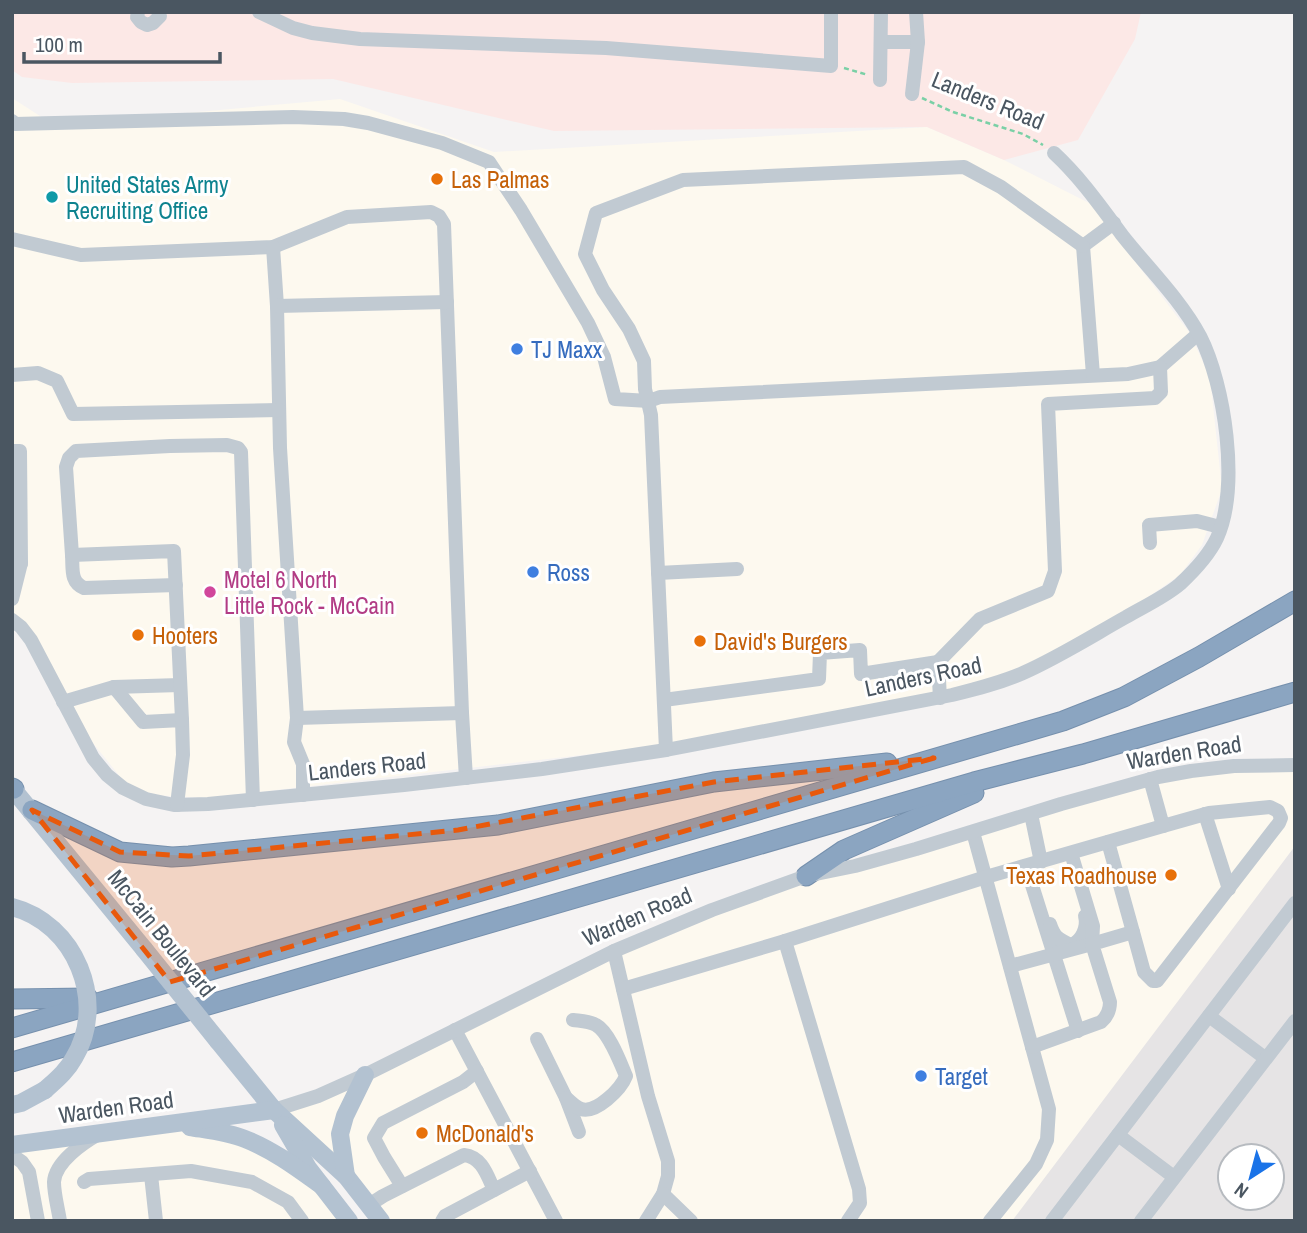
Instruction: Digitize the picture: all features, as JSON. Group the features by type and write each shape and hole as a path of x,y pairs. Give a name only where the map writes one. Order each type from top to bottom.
{"highway":[{"path":"12,1028 1063,721 1124,697 1295,601"},
{"path":"12,1062 974,782 1083,754 1295,692"},
{"path":"32,810 120,852 172,857 498,825 714,782 934,758"},
{"path":"806,876 844,850 1030,768"},
{"path":"12,999 113,998"}],"main road":[{"name":"McCain Boulevard","path":"13,788 274,1110 346,1176 381,1221"},
{"path":"12,907 47,923 63,939 78,961 85,981 88,1015 86,1029 75,1058 60,1076 45,1090 12,1105"},
{"path":"346,1176 341,1134 345,1116 365,1075"},
{"name":"McCain Boulevard","path":"274,1110 308,1168 349,1221"},
{"name":"Warden Road","path":"12,1145 274,1110"},
{"path":"173,1124 247,1140 285,1159 321,1186"}],"street":[{"path":"138,12 137,16 141,22 147,25 160,16"},
{"path":"259,12 293,28 360,39 606,48 831,66 831,12"},
{"path":"880,80 881,12"},
{"path":"912,94 918,42 916,12"},
{"path":"881,42 918,42"},
{"path":"12,121 15,124 293,117 344,119 442,143 489,162 521,210 588,323 604,357 615,399 649,401 660,397 1128,374 1160,366 1198,334"},
{"name":"Landers Road","path":"12,620 22,627 31,640 93,758 107,775 123,788 146,799 177,805 466,778 666,750 940,698 979,689 1024,673 1178,586 1204,558 1217,538 1226,506 1228,484 1225,427 1214,370 1198,334 1091,194 1054,153"},
{"path":"666,750 651,415 645,389 644,361 629,328 603,290 585,254 596,213 683,180 964,167 1001,187 1083,246 1093,375"},
{"path":"12,239 82,255 273,247 347,217 430,212 439,216 444,224 466,778"},
{"path":"1083,246 1114,223"},
{"path":"273,247 279,411 297,718 293,742 303,764 303,795"},
{"path":"277,306 447,302"},
{"path":"1048,404 1155,398 1161,392 1160,366"},
{"path":"12,375 38,373 57,382 73,414 279,411"},
{"path":"664,700 819,679 820,653 860,650 861,674 939,662 980,619 1048,591 1055,571 1047,377"},
{"path":"176,585 85,588 73,580 66,467 69,458 76,451 170,446 238,447 241,453 253,800"},
{"path":"12,451 19,450 16,564 12,599"},
{"path":"1150,543 1149,525 1196,521 1220,527"},
{"path":"72,555 174,551 183,755 177,805"},
{"path":"658,573 737,569"},
{"path":"939,662 940,698"},
{"path":"63,702 114,687 180,685"},
{"path":"114,687 143,722 182,720"},
{"path":"297,718 462,713"},
{"name":"Warden Road","path":"274,1110 318,1096 365,1075 614,951 806,876 855,866 1150,779 1234,766 1295,765"},
{"path":"1150,779 1163,826"},
{"path":"623,989 986,877 1028,871 1041,862 1108,842 1205,814 1270,807 1280,814 1281,818 1157,981 1153,981 1144,972 1108,842"},
{"path":"1031,814 1041,862"},
{"path":"1205,814 1228,889"},
{"path":"973,832 1049,1109 1047,1140 1036,1164 990,1221"},
{"path":"1032,1047 1101,1022 1107,1017 1110,1008 1092,944 1093,926 1071,853"},
{"path":"1028,871 1036,881 1052,931 1059,940 1071,945 1077,942 1087,923 1077,886 1078,876"},
{"path":"1028,871 1078,1031"},
{"path":"1052,1221 1295,903"},
{"path":"1010,966 1133,932"},
{"path":"785,941 859,1189 860,1203 848,1221"},
{"path":"614,951 668,1161 668,1176 663,1194 646,1221"},
{"path":"1209,1016 1265,1058"},
{"path":"566,1098 583,1110 590,1109 616,1092 626,1076 605,1033 590,1022 573,1020"},
{"path":"1141,1221 1295,1021"},
{"path":"455,1030 556,1221"},
{"path":"537,1039 566,1098 579,1132"},
{"path":"626,1076 642,1068"},
{"path":"402,1186 374,1138 383,1123 463,1082 477,1071"},
{"path":"60,1221 54,1184 58,1171 72,1153 100,1133"},
{"path":"1118,1135 1174,1177"},
{"path":"12,1155 22,1162 29,1172 38,1221"},
{"path":"369,1205 464,1155 472,1156 480,1162 494,1190"},
{"path":"84,1182 191,1171 252,1182 288,1202 302,1221"},
{"path":"442,1221 445,1216 530,1171"},
{"path":"151,1175 156,1221"},
{"path":"663,1194 691,1221"}],"path":[{"path":"831,66 880,80"},
{"name":"Landers Road","path":"912,94 953,112 1023,134 1054,153"}],"highlighted area":[{"path":"934,758 841,787 170,982 32,810 120,852 189,856 458,830 714,782"}],"shaded area":[{"path":"12,12 1141,12 1135,39 1078,140 1004,160 927,127 554,131 333,79 72,83 22,77 12,70"},
{"path":"12,98 54,125 340,99 494,152 927,127 1004,160 1091,204 1189,332 1210,377 1222,489 1202,545 1180,575 1145,599 1016,674 957,689 643,748 206,798 134,794 68,712 12,619"},
{"path":"1234,766 1295,769 1295,848 1017,1221 381,1221 274,1110 648,936 855,866 1133,783"},
{"path":"1295,846 1295,1221 1012,1221"},
{"path":"173,1124 308,1168 349,1221 12,1221 12,1145"}],"place":[{"name":"Las Palmas","path":"437,179"},
{"name":"United States Army Recruiting Office","path":"52,197"},
{"name":"TJ Maxx","path":"517,349"},
{"name":"Ross","path":"533,572"},
{"name":"Motel 6 North Little Rock - McCain","path":"210,592"},
{"name":"Hooters","path":"138,635"},
{"name":"David's Burgers","path":"700,641"},
{"name":"Texas Roadhouse","path":"1171,875"},
{"name":"Target","path":"921,1076"},
{"name":"McDonald's","path":"422,1133"}]}
